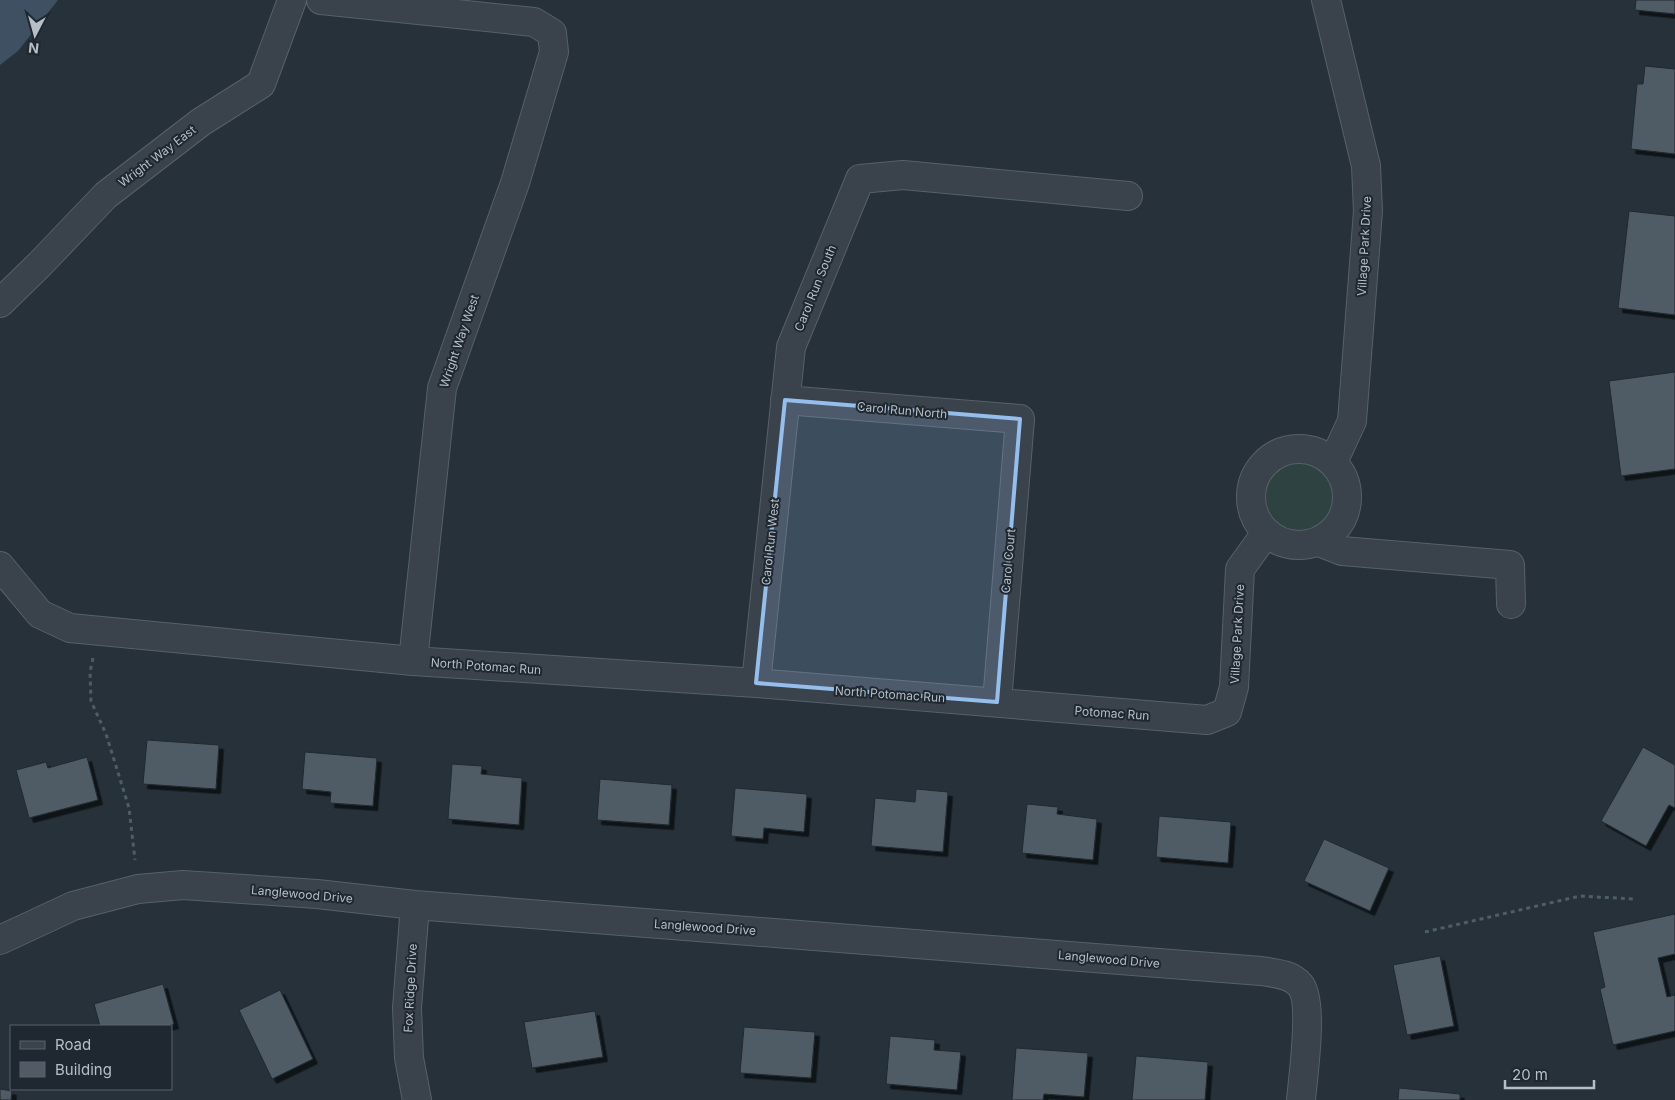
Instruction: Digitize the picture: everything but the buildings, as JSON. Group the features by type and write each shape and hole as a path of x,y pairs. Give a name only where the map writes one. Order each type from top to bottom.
{"street":[{"name":"Wright Way East","path":"0,303 106,195 202,122 261,84 292,0"},
{"name":"Wright Way West","path":"321,0 534,22 552,33 554,52 515,183 442,388 413,661"},
{"name":"Village Park Drive","path":"1326,0 1366,166 1368,211 1352,421 1333,462"},
{"name":"Carol Run South","path":"784,400 791,347 860,179 903,175 1128,196"},
{"name":"Carol Run North","path":"784,400 1020,419"},
{"name":"Carol Run West","path":"756,683 784,400"},
{"name":"Carol Court","path":"997,702 1020,419"},
{"path":"1298,449 1317,452 1333,462 1344,478 1348,496 1345,515 1335,531 1319,542 1301,546 1282,543 1266,532 1255,517 1250,499 1254,480 1264,464 1280,453 1298,449"},
{"name":"Village Park Drive","path":"1227,712 1234,687 1240,569 1266,532"},
{"path":"1319,542 1342,551 1510,565 1512,604"},
{"name":"North Potomac Run","path":"0,566 40,614 70,628 413,661 756,683 997,702"},
{"name":"Potomac Run","path":"997,702 1207,720 1227,712"},
{"name":"Langlewood Drive","path":"0,940 73,906 138,890 183,885 317,894 415,905 1251,970 1288,976 1301,985 1306,996 1307,1021 1301,1100"},
{"name":"Fox Ridge Drive","path":"415,905 407,1008 409,1058 417,1100"}],"path":[{"path":"98,631 90,672 91,701 106,734 129,808 138,890"},
{"path":"1425,932 1580,896 1634,899"}],"highlighted area":[{"path":"785,400 1020,419 997,702 756,683"}],"green space":[{"path":"1306,462 1319,468 1328,477 1332,483 1334,497 1332,511 1324,522 1313,530 1292,532 1285,530 1274,522 1266,511 1264,490 1266,483 1274,472 1285,464"}],"water":[{"path":"0,0 58,0 18,51 0,65"}]}
